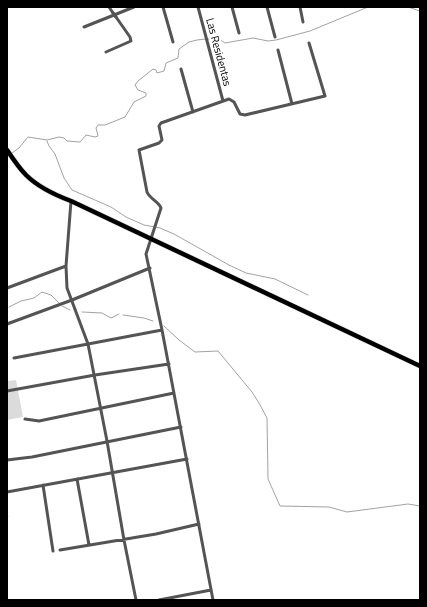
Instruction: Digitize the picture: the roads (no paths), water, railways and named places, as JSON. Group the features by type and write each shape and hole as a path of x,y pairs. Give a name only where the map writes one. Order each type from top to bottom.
{"main road":[{"path":"8,151 26,175 42,188 420,366"}],"street":[{"path":"106,52 131,41 130,37 109,7"},
{"path":"84,27 134,7"},
{"path":"163,7 172,42"},
{"name":"Las Residentas","path":"198,7 223,101"},
{"path":"232,7 239,33"},
{"path":"267,7 275,37"},
{"path":"300,7 303,22"},
{"path":"213,600 169,364 146,254 161,208 146,192 139,150 159,144 162,140 159,126 161,123 229,99 232,100 240,114 245,115 325,96 309,43"},
{"path":"278,50 292,104"},
{"path":"181,69 193,112"},
{"path":"72,202 66,266 67,288 88,344 95,375 136,600"},
{"path":"7,288 66,266"},
{"path":"7,324 72,300 150,268"},
{"path":"14,358 162,330"},
{"path":"7,391 95,375 169,364"},
{"path":"25,420 40,421 100,407 174,393"},
{"path":"7,460 32,457 181,428"},
{"path":"7,492 187,460"},
{"path":"77,479 90,545"},
{"path":"43,485 53,551"},
{"path":"60,550 124,540 199,524"},
{"path":"159,600 211,590"}],"waterway":[{"path":"12,153 19,148 28,137 47,140 59,137 64,138 67,141 80,142 86,135 95,137 98,136 96,128 98,125 105,125 125,117 134,102 146,96 146,93 138,90 135,85 138,81 153,69 156,70 157,73 164,71 166,63 178,58 179,49 189,42 206,39 219,39 225,43 253,38 268,41 276,40 310,31 368,7"},
{"path":"408,7 420,11"},
{"path":"47,141 55,154 64,178 72,190 111,207 126,217 144,225 160,228 174,234 246,273 275,279 308,295"},
{"path":"9,307 21,301 34,298 42,292 51,295 59,303"},
{"path":"62,306 70,310"},
{"path":"82,312 102,313 111,318 119,314"},
{"path":"123,315 153,321"},
{"path":"164,326 195,352 218,351 252,392 267,418 268,479 280,506 329,507 347,512 408,504 420,506"}]}
